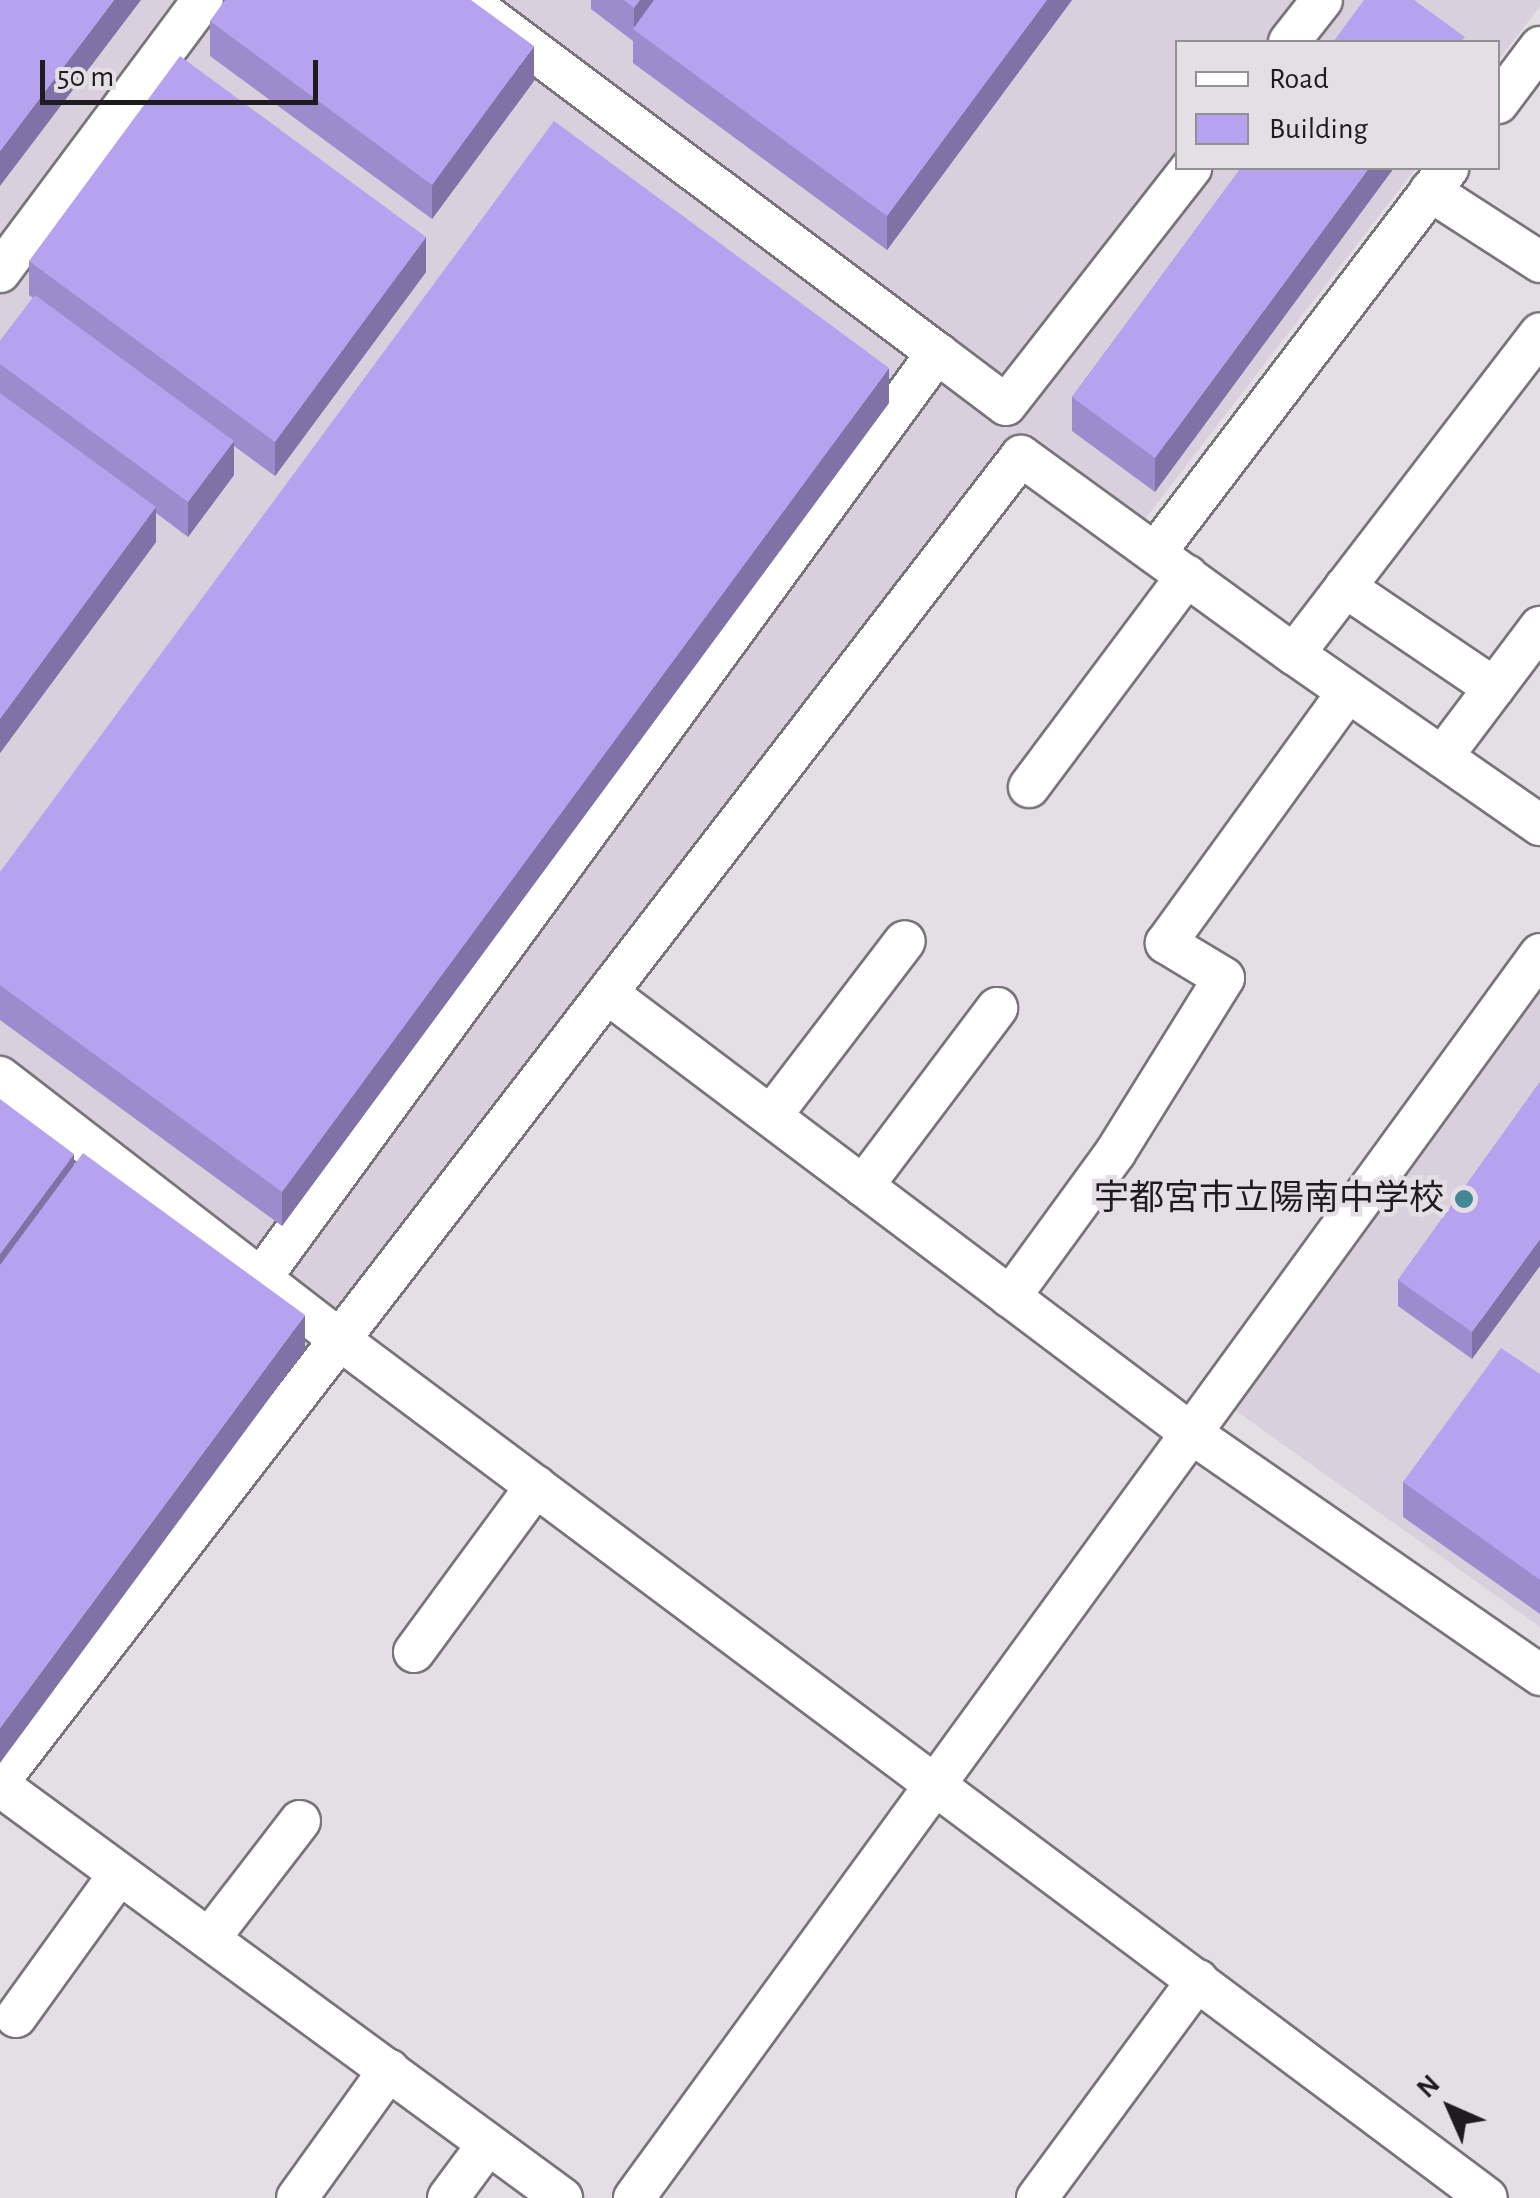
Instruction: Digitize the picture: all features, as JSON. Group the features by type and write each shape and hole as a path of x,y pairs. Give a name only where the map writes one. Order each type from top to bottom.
{"street":[{"path":"0,272 203,0"},
{"path":"466,0 514,14 1006,405 1189,170"},
{"path":"1290,40 1322,0"},
{"path":"1500,100 1540,48"},
{"path":"1154,553 1440,179 1540,262"},
{"path":"1294,654 1540,333"},
{"path":"261,1278 937,353"},
{"path":"562,2198 0,1783 1021,456 1294,654 1540,825"},
{"path":"1029,787 1187,576"},
{"path":"1345,587 1494,688"},
{"path":"1442,756 1540,627"},
{"path":"1010,1297 1115,1153 1224,978 1166,942 1348,692"},
{"path":"770,1116 905,941"},
{"path":"634,2198 1540,954"},
{"path":"607,993 1191,1433 1540,1675"},
{"path":"863,1186 997,1008"},
{"path":"0,1077 340,1340 1487,2198"},
{"path":"414,1652 536,1486"},
{"path":"209,1939 300,1820"},
{"path":"16,2017 120,1874"},
{"path":"1037,2198 1198,1980"},
{"path":"297,2198 389,2070"},
{"path":"448,2198 488,2144"}],"shaded area":[{"path":"0,0 1540,0 1540,6 1500,58 1500,40 1175,40 1175,170 1414,170 1145,519 1029,433 0,1780"},
{"name":"宇都宮市立陽南中学校","path":"1540,988 1540,1627 1235,1410"}],"building":[{"path":"0,0 114,0 0,151"},
{"path":"225,0 471,0 534,46 432,185 210,21"},
{"path":"624,0 640,0 634,8"},
{"path":"654,0 1047,0 887,216 633,29"},
{"path":"1364,0 1414,0 1465,37 1463,40 1334,40"},
{"path":"180,56 426,237 275,442 29,261"},
{"path":"554,121 889,368 282,1192 0,985 0,872"},
{"path":"1240,170 1368,170 1155,458 1072,397"},
{"path":"35,295 234,441 188,502 0,364 0,341"},
{"path":"0,393 156,507 0,719"},
{"path":"1540,1082 1540,1239 1472,1332 1398,1280"},
{"path":"0,1099 74,1154 0,1254"},
{"path":"83,1153 305,1315 0,1728 0,1265"},
{"path":"1501,1348 1540,1374 1540,1580 1403,1482"}],"place":[{"name":"宇都宮市立陽南中学校","path":"1464,1199"}]}
